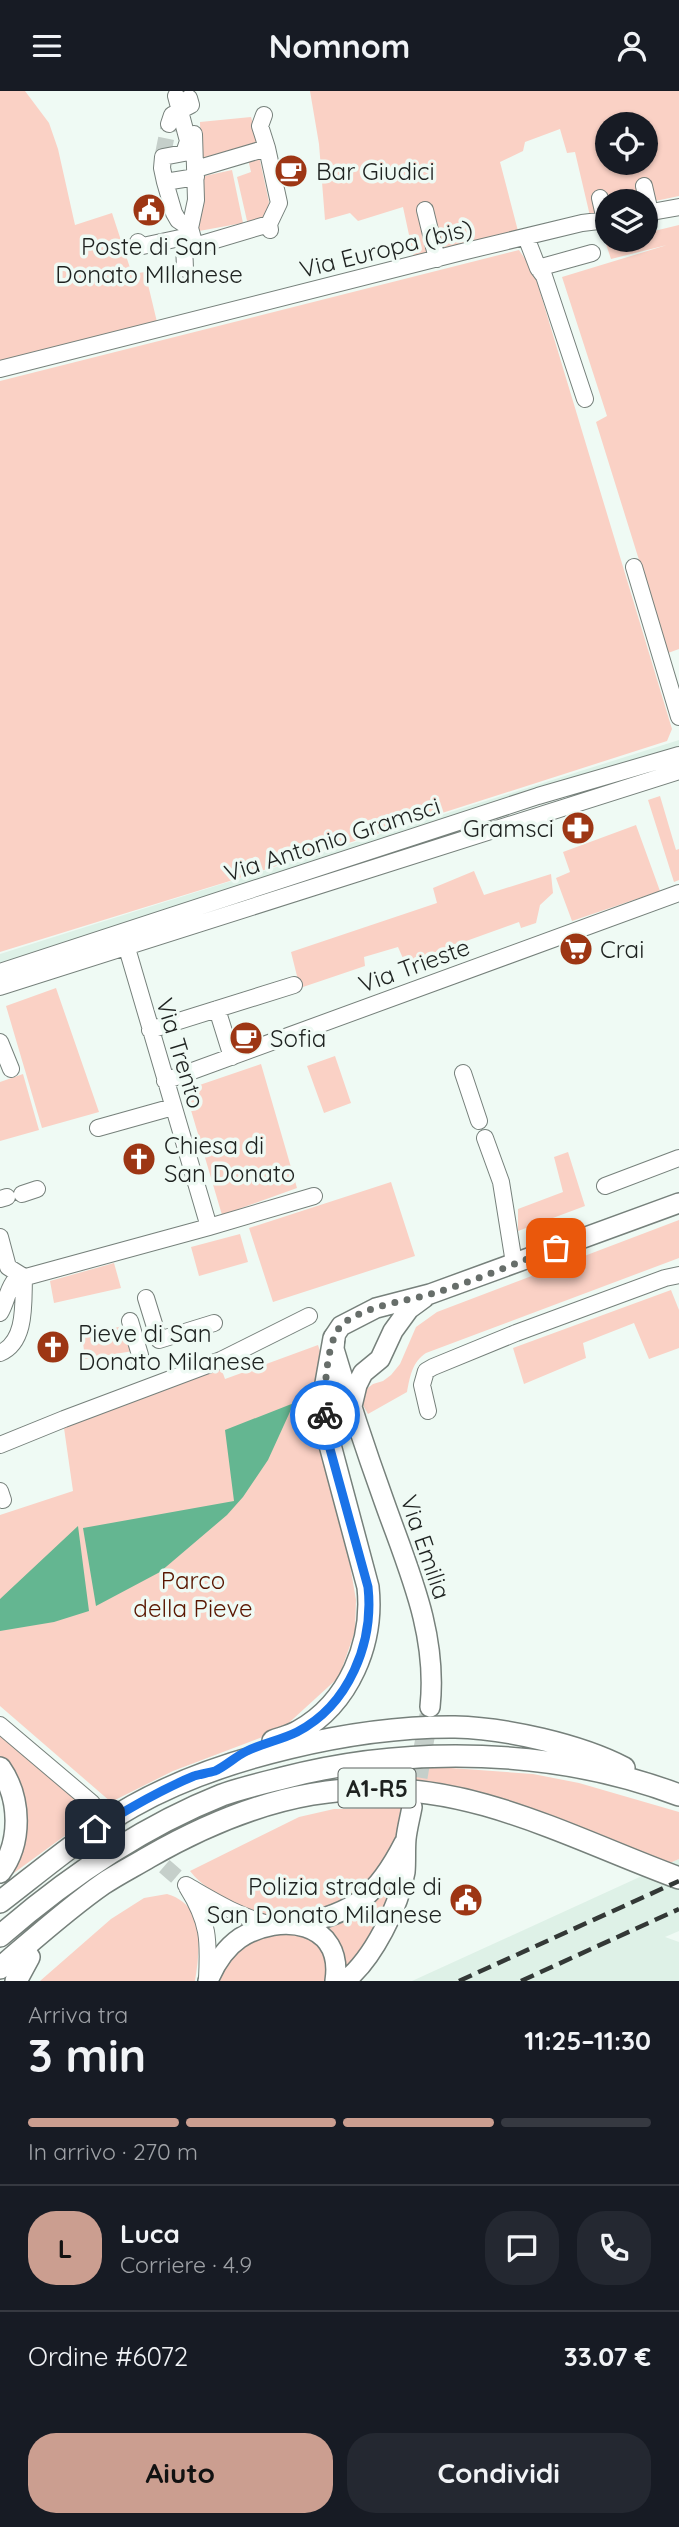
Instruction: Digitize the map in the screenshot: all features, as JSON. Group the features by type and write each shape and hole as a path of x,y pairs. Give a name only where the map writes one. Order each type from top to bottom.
{"highway":[{"path":"215,1770 246,1751 298,1732 326,1712 346,1685 362,1649 369,1618 368,1587 327,1438 325,1420 326,1383 334,1345"},
{"path":"0,1902 95,1829 135,1805 194,1776 271,1753 333,1740 396,1731 454,1727 503,1732 566,1747 615,1763 675,1794"},
{"name":"A1-R5","path":"0,1936 93,1862 158,1824 223,1794 322,1768 439,1756 512,1759 573,1767 675,1794"},
{"path":"0,1768 12,1792 16,1831 10,1854 0,1872"},
{"name":"A1-R5","path":"0,1968 55,1920 105,1883 180,1839 252,1808 306,1794 357,1788 395,1788 484,1804 576,1835 679,1878"},
{"path":"3,1981 105,1883"},
{"path":"16,1981 29,1957"}],"main road":[{"path":"348,1320 364,1319 377,1326 384,1340 377,1360 360,1369 349,1367 339,1360 334,1345 340,1327 348,1320 376,1308 430,1294 679,1203"},
{"path":"352,1407 360,1378 377,1360 413,1304 430,1294"},
{"name":"Via Emilia","path":"334,1345 352,1407 422,1609 432,1663 430,1707"},
{"path":"345,1981 366,1958 389,1919 399,1894 405,1871 406,1839 412,1807"},
{"path":"207,1981 219,1958 238,1939 260,1929 332,1917 366,1897 393,1864 406,1839"},
{"path":"289,1925 319,1933 328,1941 335,1955 335,1981"}],"street":[{"path":"169,124 182,101 188,141 184,153 163,155 162,167 174,213 178,220 190,228"},
{"path":"194,124 196,200 190,228 195,246 269,227 279,203 260,126 264,115"},
{"path":"165,182 267,148"},
{"path":"658,211 679,207"},
{"path":"425,210 436,259"},
{"name":"Via Europa (bis)","path":"0,369 595,221"},
{"path":"526,237 544,276 585,399"},
{"path":"138,242 138,247 180,238 184,243 185,269"},
{"path":"538,268 592,253"},
{"path":"634,566 679,717"},
{"name":"Via Antonio Gramsci","path":"0,972 439,828 679,755"},
{"name":"Via Antonio Gramsci","path":"0,987 679,771"},
{"path":"439,828 444,847"},
{"name":"Via Trieste","path":"165,1081 679,894"},
{"name":"Via Trento","path":"122,931 209,1227"},
{"path":"150,1030 294,985"},
{"path":"217,1009 232,1056"},
{"path":"0,1042 11,1069"},
{"path":"463,1073 479,1121"},
{"path":"99,1128 173,1107"},
{"path":"485,1137 501,1182 514,1263"},
{"path":"613,1183 679,1158"},
{"path":"0,1313 7,1299 8,1288 15,1280 90,1254 209,1227 314,1196"},
{"path":"0,1237 8,1267 24,1277"},
{"path":"429,1411 422,1385 426,1371 433,1367 541,1323 679,1275"},
{"path":"0,1353 20,1343 24,1277"},
{"path":"146,1298 159,1340 214,1324"},
{"path":"0,1445 222,1360 309,1316"},
{"path":"130,1321 140,1362"},
{"path":"0,1725 92,1803"},
{"path":"207,1981 206,1926 202,1913 186,1885 245,1917 289,1925"}],"shaded area":[{"path":"679,740 679,759 0,976 0,954"},
{"path":"294,1403 268,1460 227,1515 160,1572 96,1606 83,1528 234,1501 225,1430"},
{"path":"78,1526 89,1611 54,1622 0,1631 0,1599"},
{"path":"679,1859 679,1931 665,1937 679,1942 679,1981 412,1981"}],"green space":[{"path":"0,91 25,91 49,123 58,149 75,225 112,213 132,274 145,272 157,322 0,362"},
{"path":"310,91 679,91 679,196 658,200 658,189 595,189 595,215 590,216 575,152 567,153 560,129 525,142 523,151 500,162 518,231 414,258 403,207 358,221 350,213 325,220 319,144"},
{"path":"251,117 260,146 201,162 200,122"},
{"path":"259,156 269,202 266,217 248,225 237,177 251,172 248,159"},
{"path":"232,170 243,223 199,231 200,177"},
{"path":"679,225 679,649 668,653 596,422 607,416 562,277 644,252 658,252 658,248 667,245 658,247 658,230"},
{"path":"519,250 534,272 672,729 667,741 0,952 0,381"},
{"path":"609,252 639,252 611,259"},
{"path":"660,796 676,850 679,849 679,880 674,882 648,800"},
{"path":"636,825 660,891 572,921 556,878 570,872 563,852"},
{"path":"474,871 484,895 551,874 553,893 540,905 536,923 521,928 519,922 405,963 398,947 364,957 365,966 300,988 291,952 437,903 433,888"},
{"path":"56,988 99,1112 42,1128 6,1006"},
{"path":"335,1056 351,1103 324,1113 307,1066"},
{"path":"261,1064 297,1188 222,1215 185,1090"},
{"path":"23,1074 39,1130 0,1141 0,1082"},
{"path":"568,1152 585,1206 518,1231 518,1209 563,1192 554,1157"},
{"path":"391,1182 415,1256 273,1302 249,1228"},
{"path":"679,1220 679,1258 426,1353 415,1365 407,1392 368,1414 363,1405 365,1390 391,1375 400,1364 416,1327 437,1312"},
{"path":"240,1234 248,1262 199,1276 191,1247"},
{"path":"114,1263 121,1288 54,1303 50,1281"},
{"path":"671,1290 679,1310 679,1348 649,1359 634,1323 583,1343 586,1358 524,1384 513,1348"},
{"path":"129,1325 133,1351 85,1359 82,1334"},
{"name":"Parco della Pieve","path":"318,1345 320,1351 315,1404 316,1430 350,1565 356,1600 355,1631 339,1677 281,1730 173,1771 111,1802 0,1706 0,1515 73,1491 64,1428 72,1423 221,1368 225,1379"},
{"path":"0,1735 96,1813 11,1875 22,1837 24,1798 13,1772 0,1757"},
{"path":"437,1767 533,1774 579,1783 679,1812 679,1859 670,1863 481,1793 415,1781 349,1778 349,1773"},
{"path":"407,1808 399,1839 376,1875 341,1902 321,1911 278,1918 253,1913 212,1891 190,1871 299,1817 334,1809"},
{"path":"389,1885 393,1886 393,1892 360,1954 344,1970 344,1950 329,1927 357,1914"},
{"path":"167,1894 189,1908 198,1930 195,1981 40,1981 111,1919 144,1898"},
{"path":"306,1933 328,1955 325,1981 213,1981 229,1955 264,1934"}],"tunnel":[{"path":"163,154 169,124"},
{"path":"413,1806 429,1715"},
{"path":"92,1803 186,1885"}],"railway":[{"path":"459,1981 679,1881"},
{"path":"521,1981 679,1909"}],"way so far":[{"path":"325,1415 326,1383 335,1334 348,1320 376,1308 430,1294 556,1248"}],"place":[{"name":"Bar Giudici","path":"291,171"},
{"name":"Poste di San Donato MIlanese","path":"149,210"},
{"name":"Gramsci","path":"578,828"},
{"name":"Crai","path":"576,949"},
{"name":"Sofia","path":"246,1038"},
{"name":"Chiesa di San Donato","path":"139,1159"},
{"name":"Pieve di San Donato Milanese","path":"53,1347"},
{"name":"Polizia stradale di San Donato Milanese","path":"466,1900"}],"route":[{"path":"95,1829 135,1805 194,1776 215,1770 246,1751 298,1732 326,1712 356,1668 367,1633 370,1603 327,1438 325,1415"}]}
